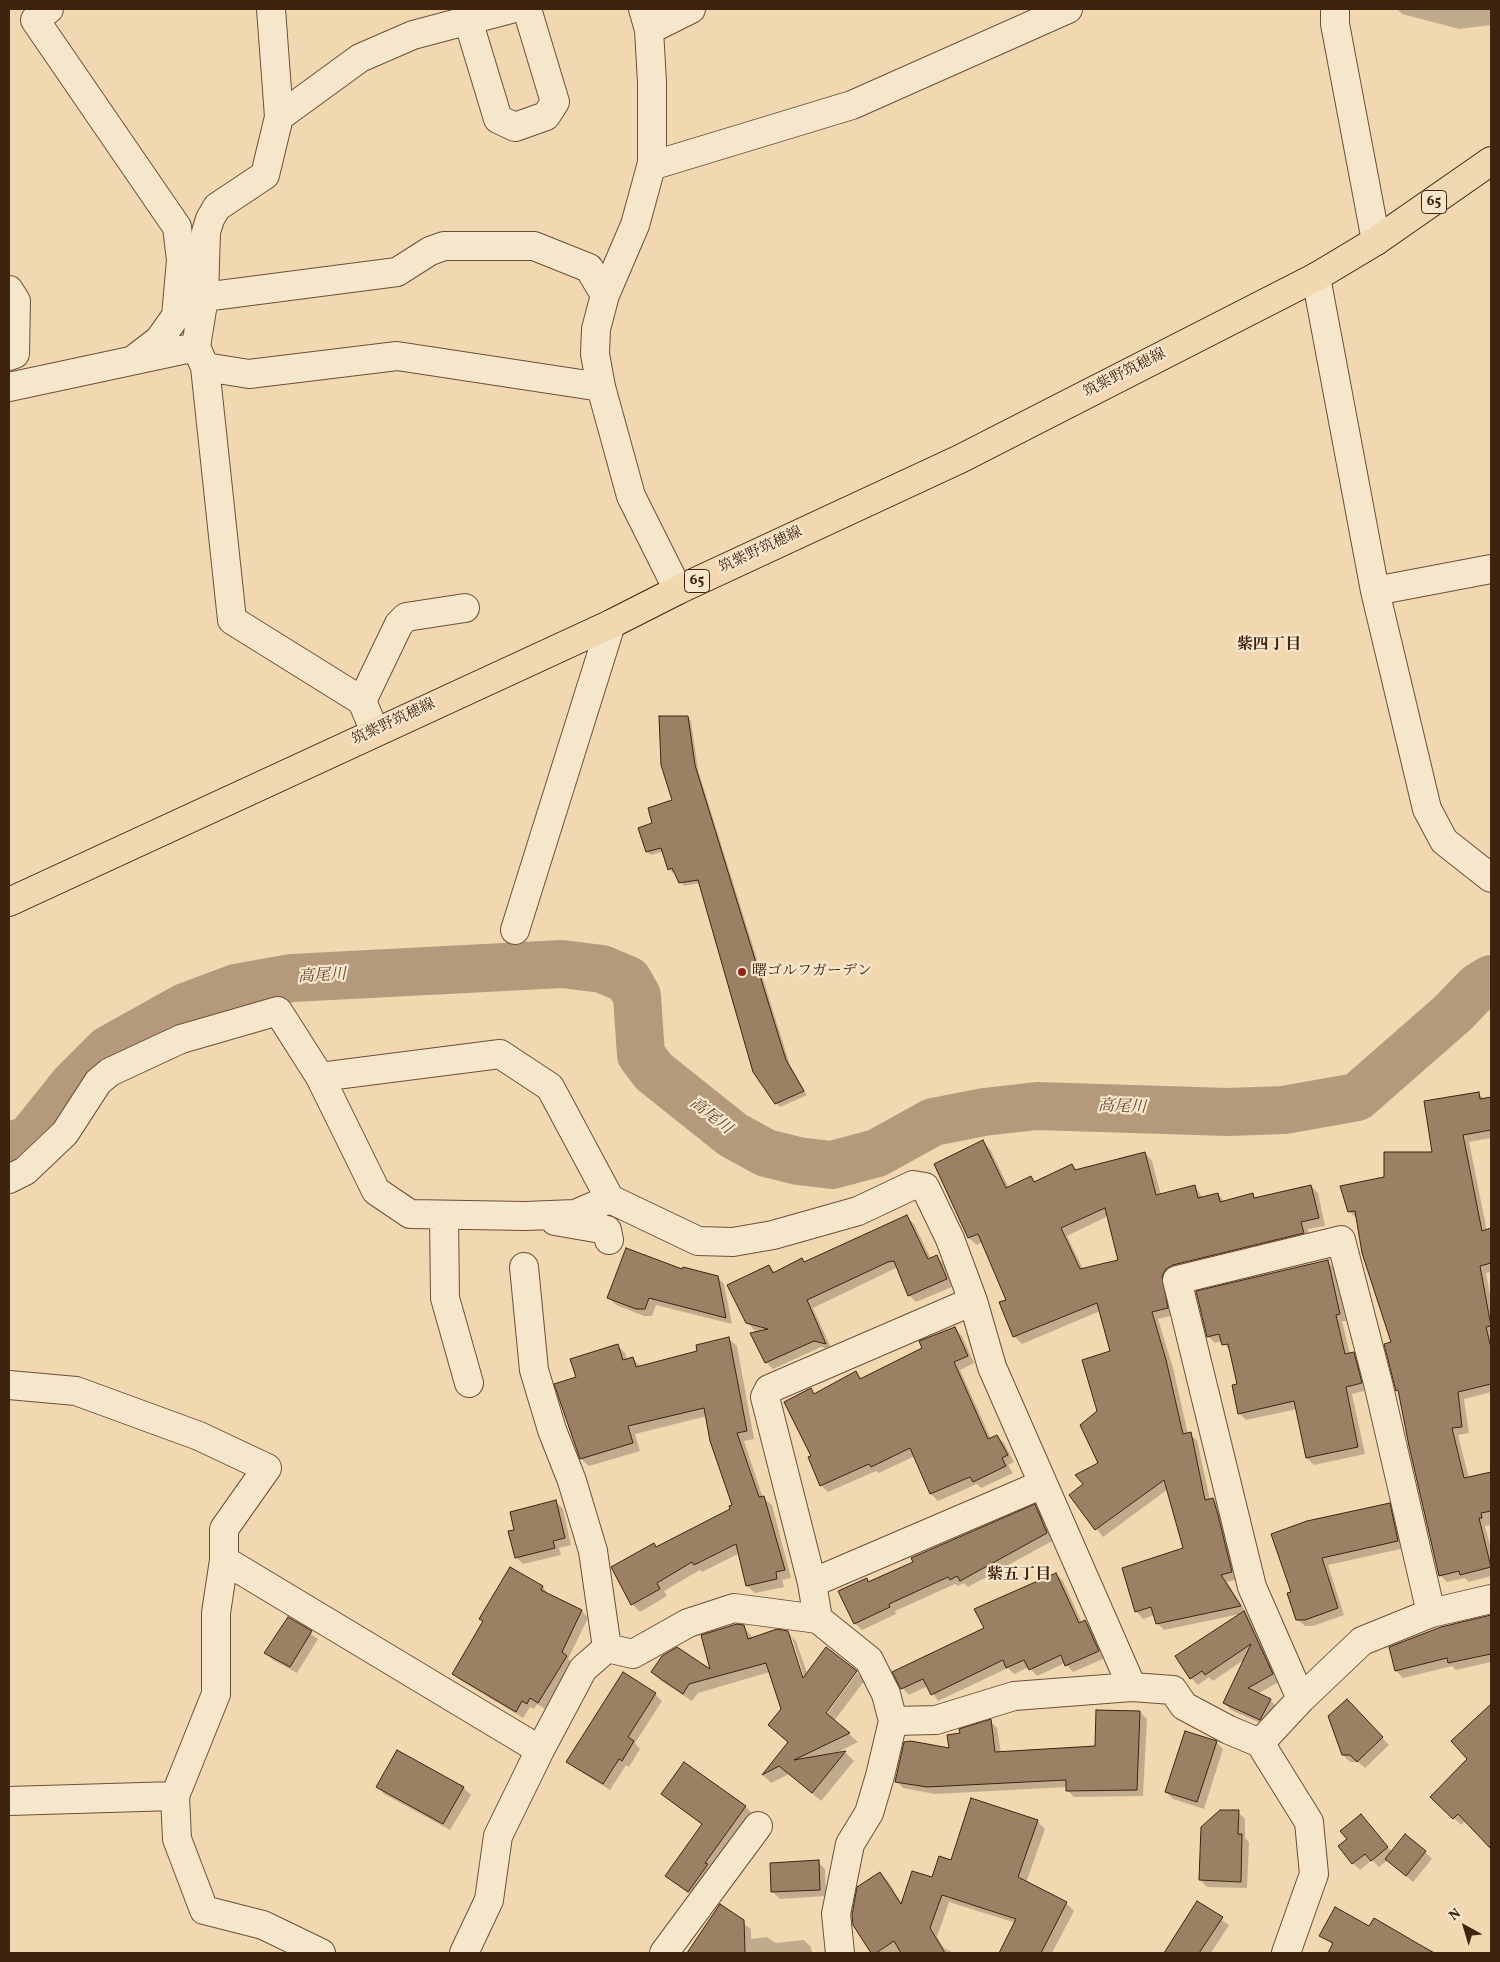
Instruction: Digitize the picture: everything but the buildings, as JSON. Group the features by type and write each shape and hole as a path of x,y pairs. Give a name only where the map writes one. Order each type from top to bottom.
{"main road":[{"name":"筑紫野筑穂線","path":"9,902 611,624 678,590 960,459 1316,277 1376,241 1491,161"}],"street":[{"path":"48,9 34,20 177,227 181,260 176,316 159,340 133,360"},
{"path":"271,9 279,117 265,175 217,207 210,219 206,232 201,357 232,620 362,701 375,732"},
{"path":"279,117 360,58 413,35 511,9"},
{"path":"468,20 498,119 515,127 546,116 555,102 527,9"},
{"path":"678,590 631,496 601,387 595,354 596,329 605,295 635,225 651,166 652,82 646,19 691,9"},
{"path":"651,166 852,105 1068,9"},
{"path":"1333,14 1376,241"},
{"path":"204,297 397,272 430,251 444,246 534,246 589,268 605,295"},
{"path":"1316,277 1375,590 1427,809 1444,841 1491,878"},
{"path":"9,290 16,301 16,354 9,356"},
{"path":"9,387 133,360 201,357 249,374 397,356 601,387"},
{"path":"1375,590 1491,569"},
{"path":"362,701 398,624 406,617 465,608"},
{"path":"515,930 611,624"},
{"path":"9,1178 24,1170 65,1133 98,1082 110,1072 181,1039 278,1011 320,1077 376,1191 410,1214 526,1216 575,1214 610,1199"},
{"path":"320,1077 500,1054 550,1087 610,1199 698,1241 733,1242 773,1235 858,1211 913,1185 925,1187 950,1239 974,1301 992,1367 1132,1687"},
{"path":"444,1215 445,1298 469,1383"},
{"path":"526,1216 607,1230 609,1240"},
{"path":"1301,1699 1252,1587 1177,1280 1341,1240 1378,1383 1431,1613"},
{"path":"524,1268 534,1370 552,1430 572,1481 593,1551 607,1648"},
{"path":"818,1619 812,1583 765,1397 769,1389 974,1301"},
{"path":"9,1385 76,1391 199,1436 267,1468 224,1530 224,1560 216,1612 216,1694 175,1796 177,1838 204,1910 263,1925 316,1953"},
{"path":"812,1583 1043,1484"},
{"path":"224,1560 540,1750"},
{"path":"1260,1743 1301,1699 1362,1641 1431,1613 1491,1599"},
{"path":"607,1648 633,1654 688,1623 734,1608 818,1619 869,1660 886,1694 892,1721 880,1776 869,1813 850,1844 836,1914 840,1953"},
{"path":"464,1953 489,1900 498,1836 540,1750 583,1669 607,1648"},
{"path":"892,1721 936,1720 1014,1696 1132,1687 1173,1690 1184,1706 1229,1730 1260,1743 1309,1822 1314,1874 1286,1953"},
{"path":"9,1801 175,1796"},
{"path":"664,1953 758,1826"}],"waterway":[{"name":"高尾川","path":"9,1146 29,1140 73,1085 108,1050 185,1007 236,988 292,978 562,964 602,969 628,980 637,996 641,1055 654,1072 733,1135 766,1153 798,1161 832,1165 877,1153 933,1122 984,1112 1037,1106 1228,1112 1284,1110 1357,1097 1453,1013 1478,987 1491,979"}],"place":[{"name":"曙ゴルフガーデン","path":"742,972"}],"district":[{"name":"紫四丁目","path":"1269,646"},
{"name":"紫五丁目","path":"1019,1576"}]}
